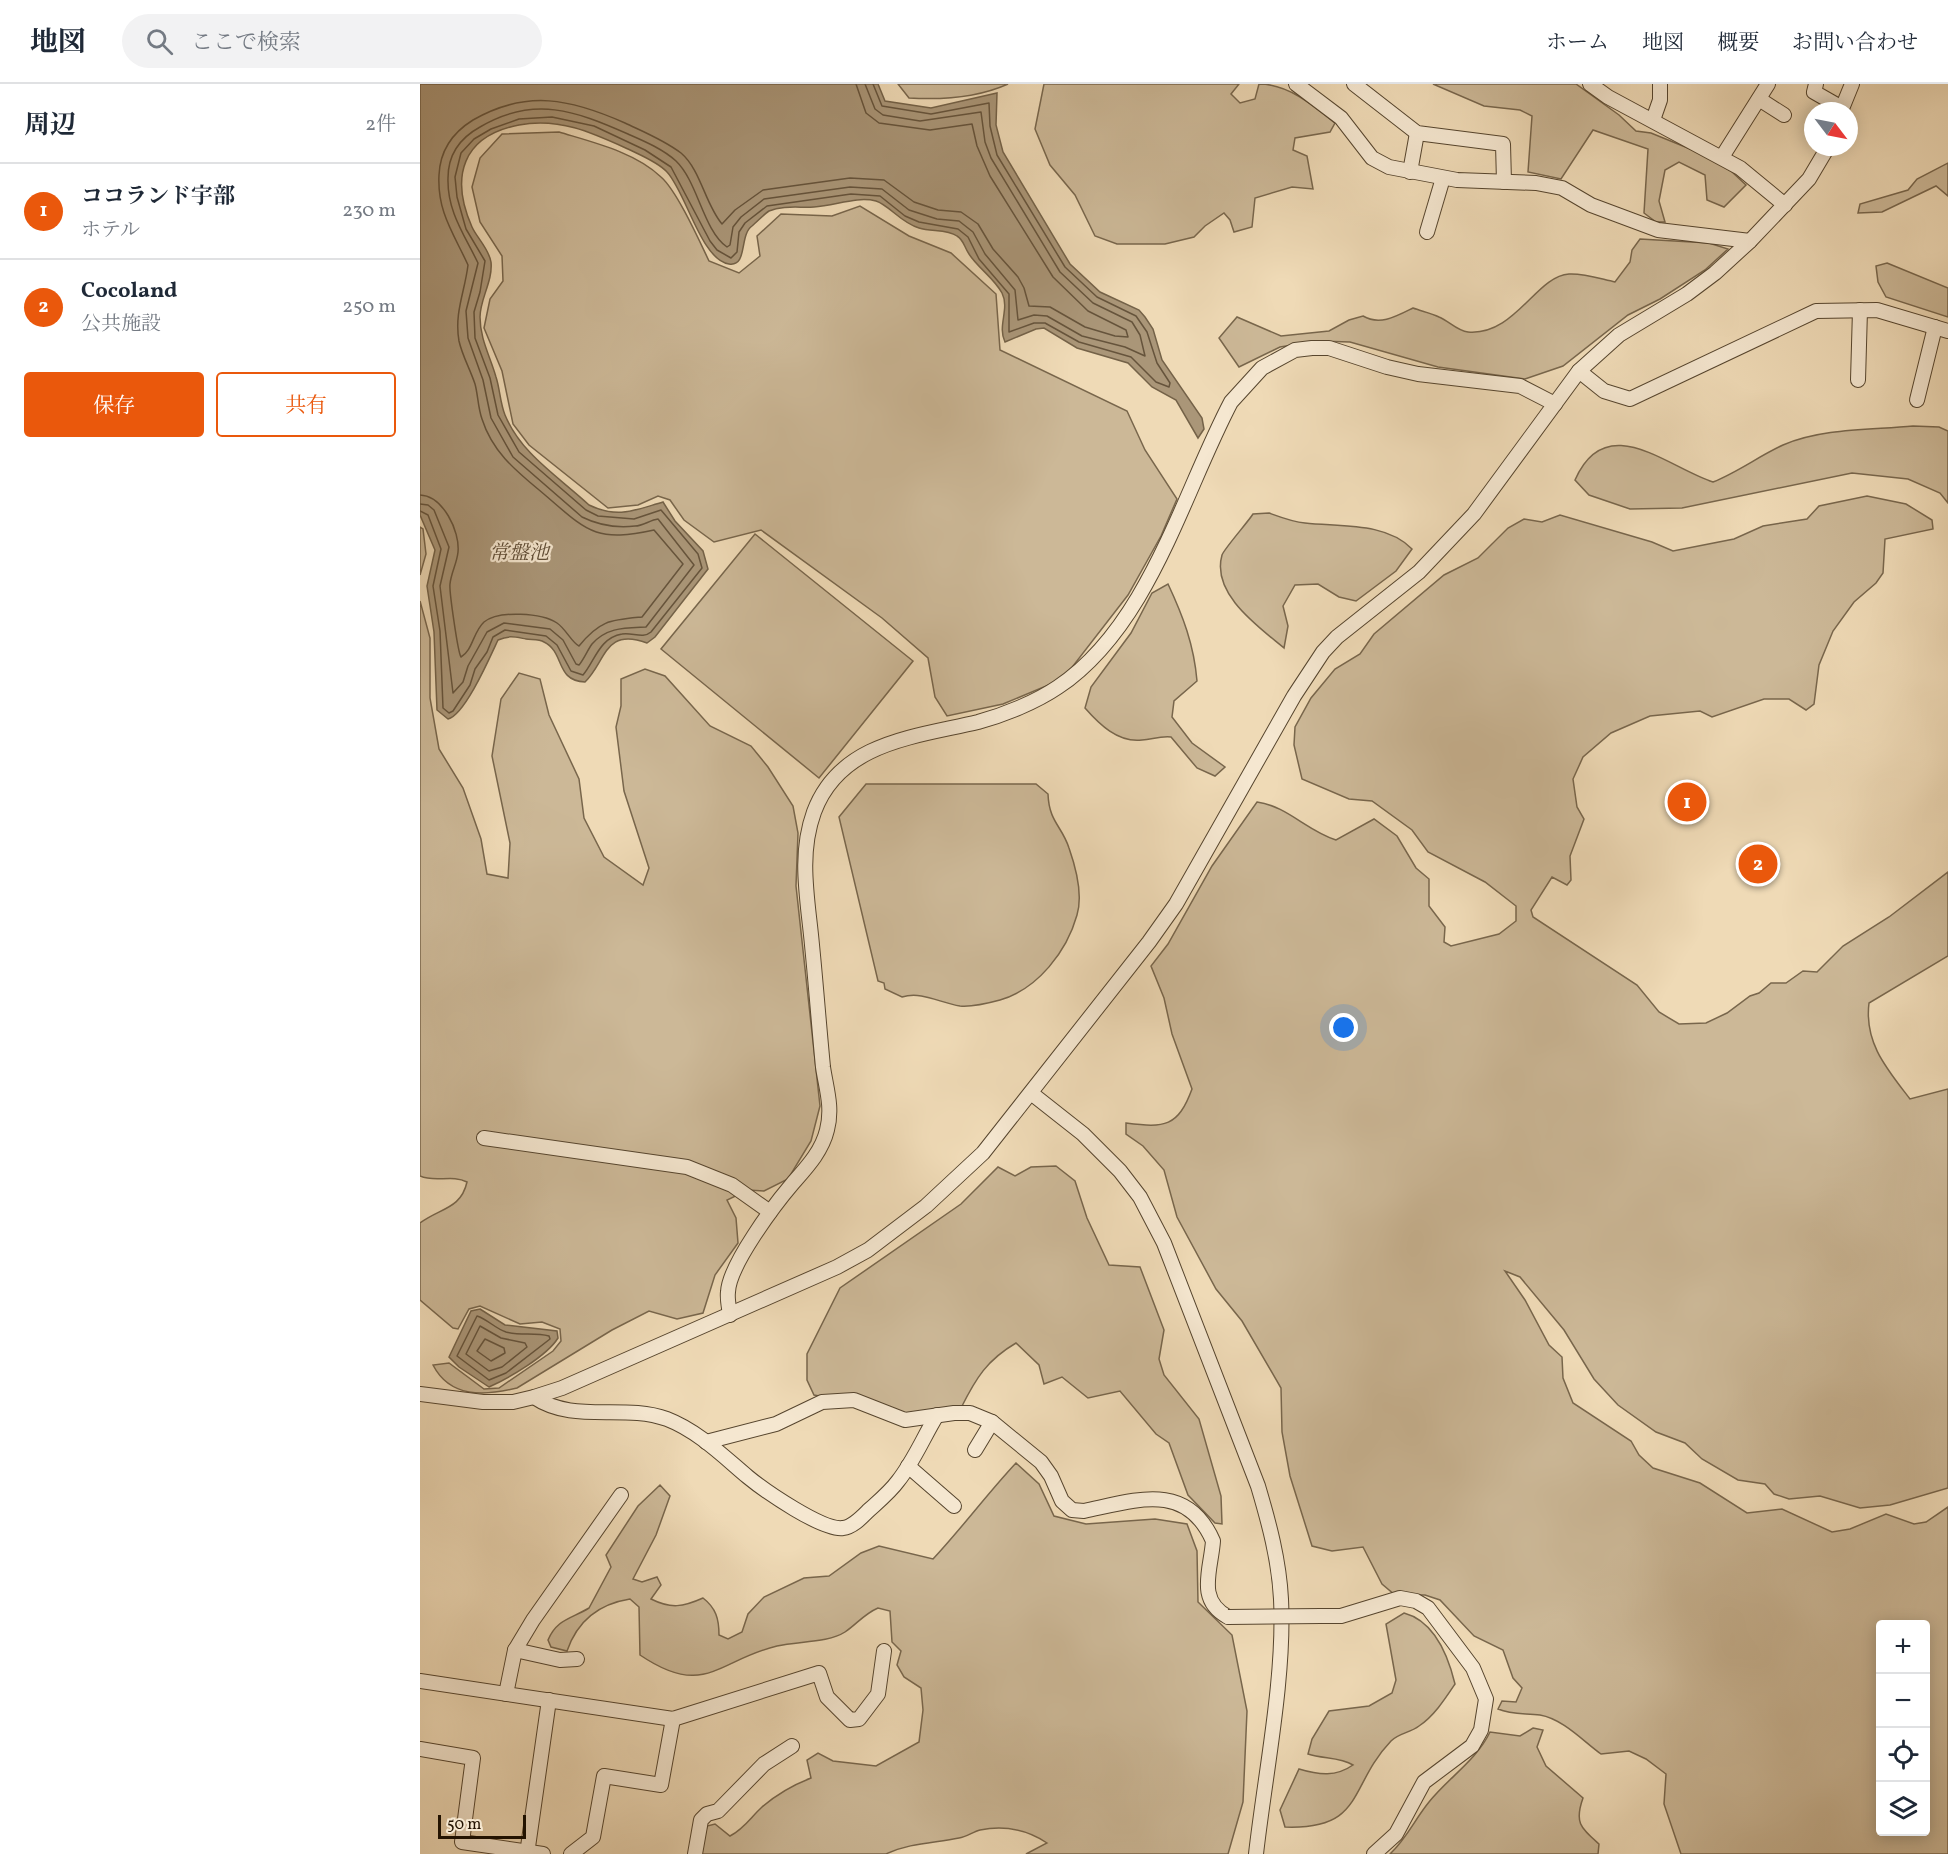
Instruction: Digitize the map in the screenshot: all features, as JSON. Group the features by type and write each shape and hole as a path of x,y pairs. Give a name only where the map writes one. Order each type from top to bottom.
{"street":[{"path":"1354,84 1417,133 1503,144 1504,182"},
{"path":"1590,84 1608,97 1740,168 1785,205"},
{"path":"1653,120 1660,100 1660,84"},
{"path":"1722,157 1768,84"},
{"path":"1816,84 1814,92 1830,102"},
{"path":"1845,102 1852,84"},
{"path":"1304,86 1341,118 1372,158 1389,167 1443,178 1536,183 1562,188 1591,205 1658,230 1750,242"},
{"path":"1759,99 1784,115"},
{"path":"1410,172 1417,133"},
{"path":"420,1394 483,1402 513,1402 562,1388 837,1267 868,1250 956,1181 983,1153 1031,1093 1176,904 1294,696 1323,652 1337,637 1419,572 1474,514 1579,370 1618,335 1687,294 1750,242 1809,179 1823,156"},
{"path":"1427,231 1443,178"},
{"path":"1858,380 1860,310"},
{"path":"1579,370 1604,392 1630,399 1816,311 1877,310 1941,329 1917,400"},
{"path":"730,1315 727,1289 743,1255 770,1212 808,1167 827,1132 831,1107 824,1069 805,853 808,834 822,794 842,768 895,740 981,721 1032,700 1057,688 1093,658 1140,594 1231,402 1246,383 1277,359 1295,350 1329,348 1387,367 1418,374 1520,386 1555,404"},
{"path":"1031,1093 1090,1140 1140,1197 1164,1243 1266,1513 1279,1578 1280,1630 1278,1669 1256,1854"},
{"path":"484,1138 687,1167 732,1185 770,1212"},
{"path":"534,1397 545,1404 569,1412 644,1413 669,1420 706,1442 751,1479 820,1523 834,1528 846,1528 858,1521 898,1482 937,1414"},
{"path":"706,1442 776,1424 822,1402 854,1400 905,1420 937,1414 970,1413 992,1422 1041,1462 1051,1476 1062,1501 1072,1510 1084,1511 1166,1499 1183,1504 1196,1512 1207,1526 1213,1541 1207,1578 1210,1600 1218,1611 1228,1617 1341,1616 1400,1598 1416,1601 1428,1608 1473,1668 1482,1684 1486,1699 1481,1730 1472,1746 1424,1782 1396,1834 1374,1854"},
{"path":"975,1450 992,1422"},
{"path":"908,1466 954,1506"},
{"path":"506,1694 515,1650 533,1620 621,1495"},
{"path":"515,1650 560,1660 577,1659"},
{"path":"420,1681 673,1719 819,1673 827,1697 850,1720 859,1719 878,1694 884,1651"},
{"path":"528,1853 549,1700"},
{"path":"571,1854 593,1837 604,1776 661,1785 673,1719"},
{"path":"695,1854 701,1820 707,1814 718,1811 764,1764 792,1746"},
{"path":"420,1749 473,1758 462,1842 543,1854"}],"shaded area":[{"path":"898,84 1008,84 972,95 934,99 909,98"},
{"path":"1044,84 1239,84 1231,94 1240,103 1255,99 1259,84 1270,85 1300,97 1335,123 1330,132 1295,138 1293,150 1307,156 1313,189 1292,187 1255,198 1252,227 1234,232 1230,220 1224,213 1194,237 1165,244 1117,244 1095,236 1075,195 1050,165 1035,129"},
{"path":"1433,84 1576,84 1619,115 1636,131 1651,133 1705,155 1731,171 1746,185 1724,207 1707,200 1705,175 1679,162 1665,170 1659,201 1665,222 1656,222 1644,213 1648,149 1593,130 1561,179 1528,172 1532,116 1520,110 1484,106"},
{"path":"559,132 626,154 651,168 674,193 709,261 739,273 760,256 757,236 781,214 832,216 860,206 909,236 951,253 996,294 1000,350 1127,411 1145,450 1177,499 1161,536 1128,595 1063,679 1003,704 947,716 935,697 928,658 882,618 761,530 714,542 684,520 670,500 658,496 638,505 608,508 529,445 513,424 502,371 484,328 490,299 503,281 502,256 480,222 472,187 480,158 502,134"},
{"path":"1948,163 1948,196 1936,186 1882,212 1858,213 1860,204 1908,190 1917,179"},
{"path":"1640,239 1709,243 1728,249 1705,270 1660,299 1628,315 1563,366 1525,379 1438,367 1350,342 1318,341 1280,347 1239,367 1219,338 1237,317 1281,336 1329,331 1349,320 1363,316 1376,320 1388,319 1413,308 1443,319 1464,331 1484,331 1512,316 1546,284 1557,277 1569,274 1586,275 1615,282 1630,262 1632,250"},
{"path":"1887,263 1948,288 1948,317 1886,297 1878,282 1876,266"},
{"path":"1939,427 1948,431 1948,503 1940,493 1908,479 1852,473 1682,508 1630,509 1589,495 1575,480 1588,459 1603,448 1620,445 1657,456 1713,482 1774,449 1798,439 1864,429"},
{"path":"1867,496 1906,504 1932,520 1933,529 1885,539 1883,573 1876,583 1854,602 1833,631 1819,665 1814,704 1806,710 1789,699 1764,699 1712,717 1700,711 1650,716 1611,733 1583,757 1573,779 1577,807 1584,819 1570,856 1571,880 1567,885 1552,877 1531,910 1533,917 1637,985 1659,1012 1679,1024 1706,1023 1727,1013 1771,983 1786,983 1803,971 1817,972 1843,946 1889,917 1948,872 1948,956 1869,1003 1868,1017 1870,1031 1879,1055 1910,1099 1948,1089 1948,1488 1890,1505 1860,1508 1820,1496 1789,1499 1774,1494 1765,1484 1738,1480 1702,1459 1685,1443 1656,1432 1618,1405 1594,1379 1564,1330 1520,1277 1505,1271 1525,1300 1549,1345 1562,1357 1563,1378 1573,1403 1631,1441 1639,1455 1653,1468 1700,1483 1747,1513 1782,1509 1832,1532 1850,1529 1886,1514 1914,1524 1926,1522 1948,1507 1948,1854 1681,1854 1664,1804 1666,1774 1646,1759 1629,1751 1601,1754 1565,1726 1548,1717 1498,1709 1502,1701 1516,1702 1522,1688 1513,1678 1503,1650 1474,1636 1440,1600 1425,1595 1395,1595 1382,1584 1363,1547 1332,1551 1312,1546 1290,1476 1282,1432 1281,1388 1242,1321 1216,1289 1177,1217 1164,1170 1143,1146 1126,1134 1126,1123 1151,1125 1168,1122 1175,1118 1187,1102 1192,1089 1172,1034 1164,998 1151,966 1168,944 1212,866 1257,802 1278,808 1336,840 1374,819 1397,836 1416,868 1429,879 1429,906 1445,927 1444,942 1451,946 1499,934 1516,921 1516,906 1485,882 1428,852 1412,830 1372,801 1349,799 1302,779 1294,745 1295,727 1311,698 1335,669 1360,654 1374,634 1444,575 1478,558 1508,528 1524,519 1542,522 1560,515 1652,542 1673,551 1734,539 1763,526 1807,519 1819,506"},
{"path":"1269,513 1300,522 1376,530 1401,540 1412,549 1396,571 1356,601 1339,597 1318,584 1295,585 1283,606 1288,626 1284,648 1250,620 1230,596 1220,569 1222,555 1253,514"},
{"path":"420,527 423,529 426,554 420,575"},
{"path":"755,534 913,661 819,778 661,649"},
{"path":"1168,584 1187,631 1197,681 1174,701 1172,717 1192,743 1225,767 1215,776 1197,768 1171,737 1125,739 1103,726 1085,708 1091,687 1131,633 1152,593"},
{"path":"420,601 430,638 430,698 439,749 463,788 481,839 487,874 508,878 510,843 492,756 501,699 519,673 540,679 549,715 579,779 584,818 604,857 643,885 649,868 624,791 616,727 621,706 621,679 645,669 665,676 710,726 751,746 768,767 793,806 798,833 796,886 820,1106 811,1141 788,1179 764,1191 748,1190 727,1200 736,1218 738,1243 715,1275 703,1313 677,1319 649,1311 612,1330 517,1388 492,1392 480,1393 458,1389 440,1376 433,1365 449,1363 484,1389 499,1388 553,1351 561,1341 560,1329 542,1322 520,1324 480,1306 469,1309 458,1329 453,1328 420,1300 420,1223 455,1203 464,1191 467,1182 420,1176"},
{"path":"866,784 1036,784 1048,794 1053,818 1072,856 1078,882 1079,907 1066,942 1049,967 1038,978 1014,995 969,1006 953,1005 917,995 902,997 885,989 884,983 878,981 839,817"},
{"path":"1056,1166 1075,1181 1087,1218 1109,1265 1140,1267 1164,1330 1159,1359 1164,1375 1199,1419 1221,1496 1222,1524 1215,1523 1188,1495 1169,1443 1156,1434 1120,1391 1088,1398 1062,1377 1044,1384 1039,1365 1016,1343 997,1356 983,1371 961,1408 910,1418 889,1409 814,1395 807,1380 807,1354 840,1288 961,1204 998,1167 1015,1176 1031,1167"},
{"path":"1016,1463 1039,1484 1054,1516 1086,1524 1155,1519 1187,1524 1197,1551 1198,1602 1232,1635 1247,1711 1243,1802 1228,1854 1026,1854 1047,1843 1023,1831 998,1828 980,1830 959,1838 913,1845 886,1854 701,1854 707,1826 715,1824 730,1836 735,1833 773,1798 811,1778 807,1760 818,1753 833,1761 876,1766 919,1742 923,1710 921,1688 904,1677 897,1665 901,1651 892,1642 890,1611 878,1608 838,1636 777,1646 711,1672 696,1675 681,1674 662,1668 640,1655 639,1607 630,1599 608,1605 590,1616 577,1631 567,1651 551,1647 548,1640 556,1628 565,1620 589,1608 611,1567 606,1555 638,1506 660,1485 670,1496 656,1535 633,1579 642,1582 657,1577 661,1585 651,1599 665,1604 683,1605 703,1598 716,1614 719,1635 728,1639 742,1632 748,1614 764,1597 804,1578 829,1576 861,1553 879,1546 933,1559"},
{"path":"1404,1613 1424,1623 1431,1631 1444,1651 1455,1684 1430,1717 1416,1728 1391,1741 1377,1758 1352,1802 1342,1813 1329,1821 1311,1826 1285,1827 1280,1810 1299,1769 1327,1774 1340,1772 1353,1765 1308,1754 1312,1739 1329,1711 1369,1706 1392,1693 1396,1680 1386,1624"},
{"path":"1533,1728 1543,1730 1537,1747 1546,1766 1583,1798 1579,1819 1588,1834 1599,1844 1598,1854 1390,1854 1429,1802 1477,1752 1490,1732 1520,1736"}],"water":[{"name":"常盤池","path":"420,84 878,84 885,101 931,108 997,93 996,125 1003,152 1070,264 1100,292 1139,310 1145,317 1153,329 1162,360 1202,418 1204,429 1198,438 1176,400 1152,387 1128,363 1077,348 1044,328 1005,342 1002,330 1005,305 1002,293 973,259 961,240 949,232 913,226 876,201 853,200 822,206 786,207 769,211 748,230 739,261 729,264 719,260 710,251 674,182 663,168 654,162 602,137 562,125 534,123 500,130 473,149 466,161 462,176 462,192 472,227 491,262 480,325 505,415 512,429 531,453 589,505 609,512 626,512 663,502 675,521 703,551 708,569 655,637 647,643 633,639 614,643 585,682 569,677 564,672 555,652 544,642 512,637 498,640 469,697 455,715 448,719 437,710 434,632 427,586 435,550 420,515"},
{"path":"480,1309 505,1325 557,1331 558,1338 537,1359 489,1387 459,1367 449,1357 471,1311"}],"place":[{"name":"ココランド宇部","path":"1687,802"},
{"name":"Cocoland","path":"1758,864"}]}
